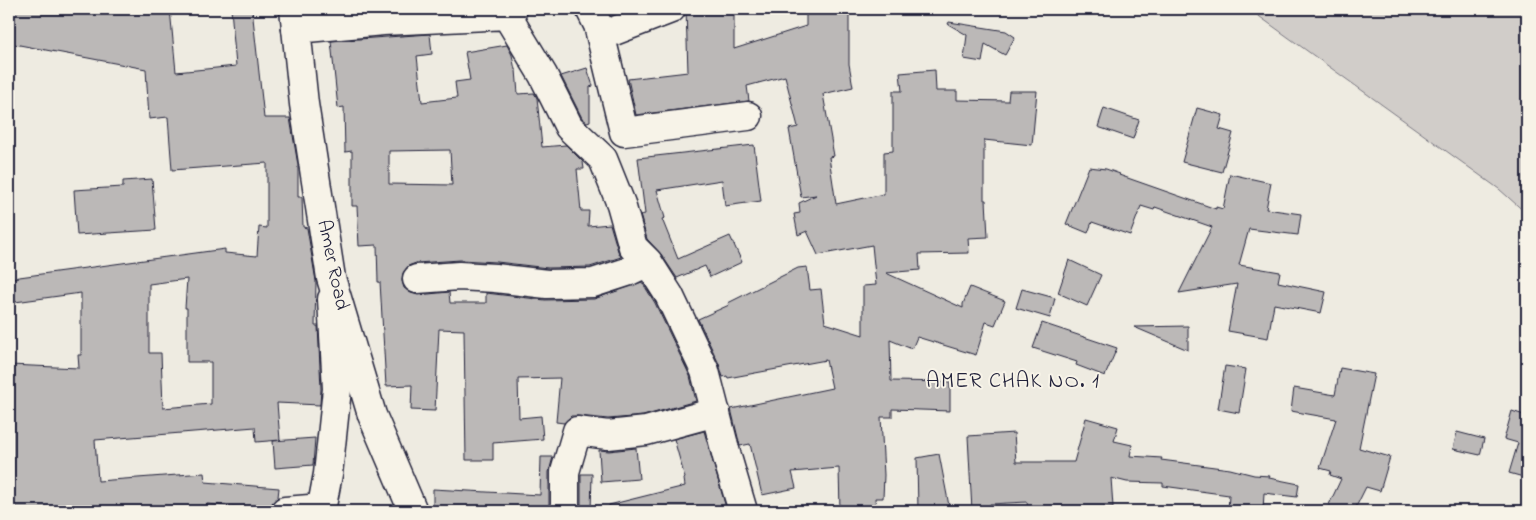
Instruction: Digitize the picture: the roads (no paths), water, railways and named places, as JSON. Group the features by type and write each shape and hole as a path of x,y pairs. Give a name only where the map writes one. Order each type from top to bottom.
{"street":[{"path":"590,9 598,25 624,132 748,116"},
{"path":"600,36 671,9"},
{"path":"295,19 383,21 508,11 569,127 603,159 621,204 633,247 648,262 669,294 705,371 743,511"},
{"name":"Amer Road","path":"295,19 304,104 331,278 372,415 413,511"},
{"path":"417,279 459,276 547,284 593,283 627,272 648,262"},
{"path":"285,511 322,510 328,474 337,389 331,278"},
{"path":"565,511 565,472 577,431 608,435 646,431 716,412"}],"district":[{"name":"AMER CHAK NO. 1","path":"1013,382"}]}
